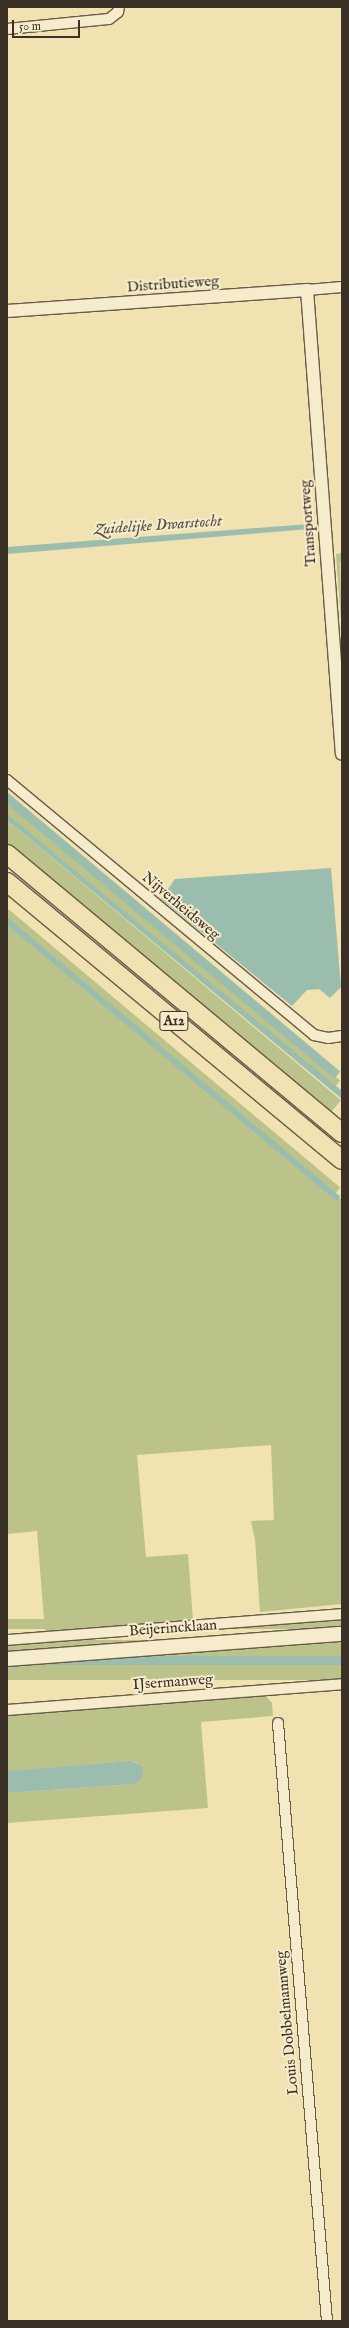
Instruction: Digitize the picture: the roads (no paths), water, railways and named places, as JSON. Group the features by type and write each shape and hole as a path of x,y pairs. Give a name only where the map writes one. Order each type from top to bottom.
{"highway":[{"name":"A12","path":"7,854 342,1133"},
{"name":"A12","path":"7,882 342,1160"}],"main road":[{"name":"Beijerincklaan","path":"7,1659 342,1634"}],"street":[{"path":"7,29 110,19 118,12 119,7"},
{"name":"Distributieweg","path":"7,311 342,287"},
{"name":"Transportweg","path":"307,290 342,754"},
{"name":"Nijverheidsweg","path":"7,780 314,1035 328,1038 342,1036"},
{"path":"7,1640 342,1614"},
{"name":"IJsermanweg","path":"7,1710 342,1684"},
{"name":"Louis Dobbelmannweg","path":"278,1723 327,2321"}],"water label":[{"name":"Zuidelijke Dwarstocht","path":"158,526"}]}
